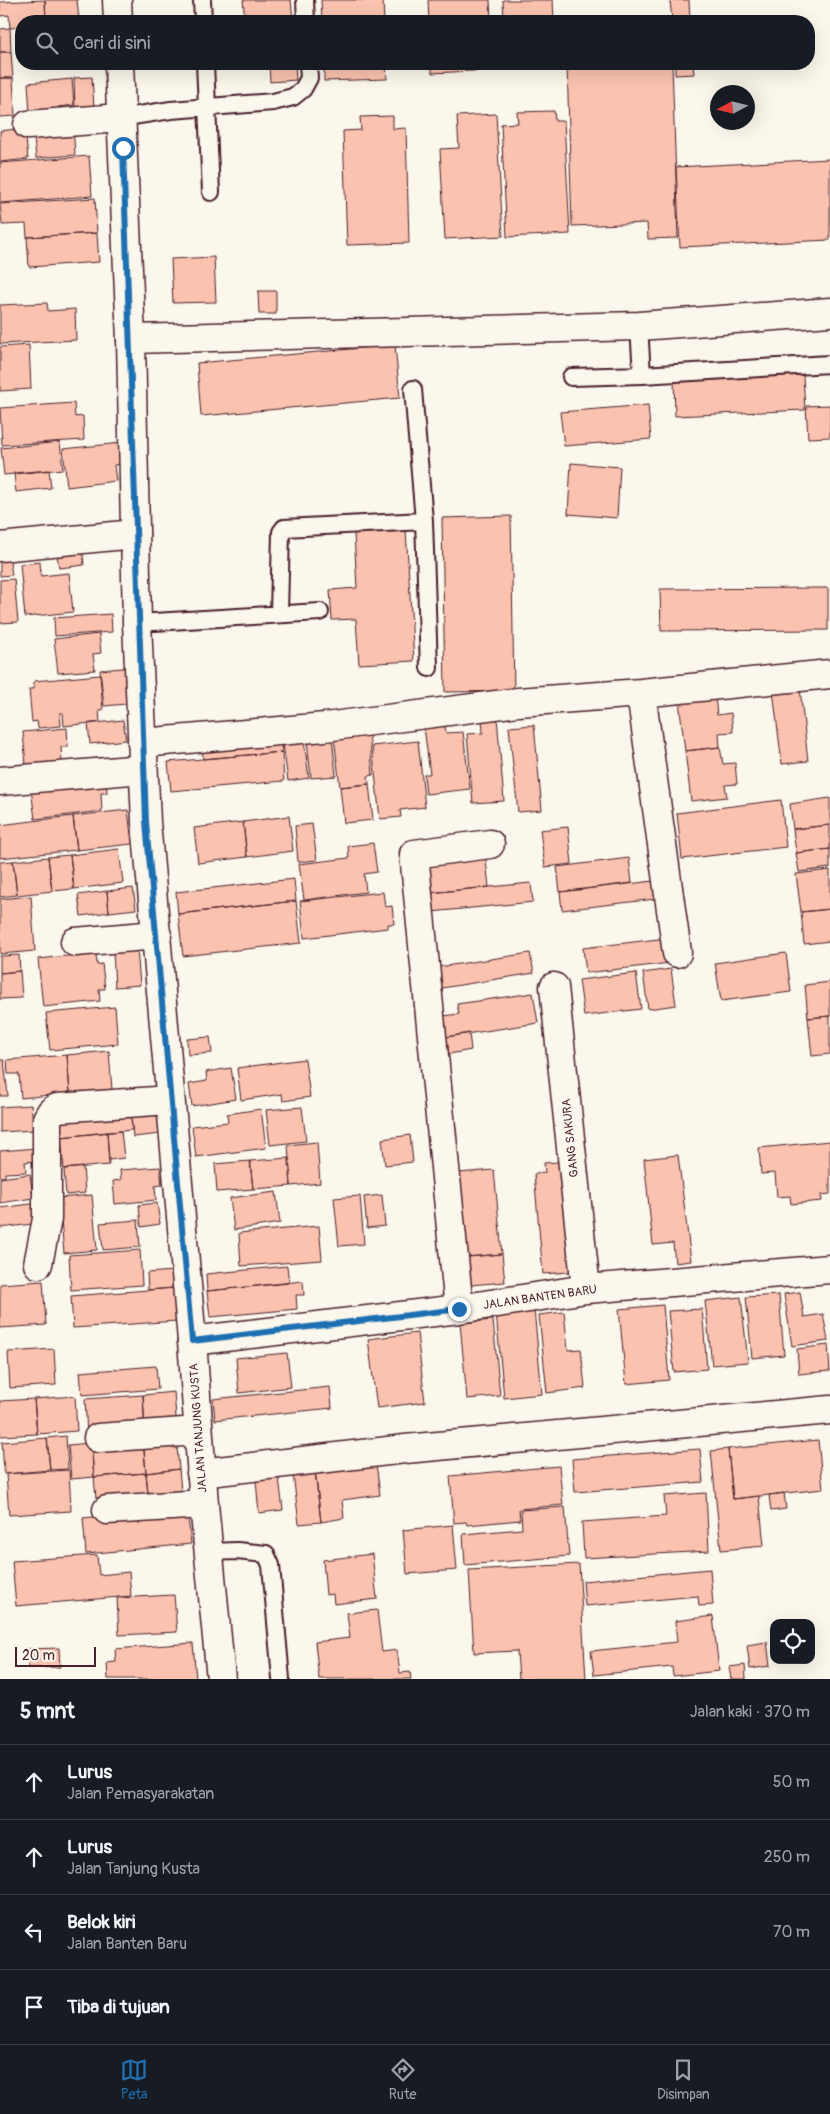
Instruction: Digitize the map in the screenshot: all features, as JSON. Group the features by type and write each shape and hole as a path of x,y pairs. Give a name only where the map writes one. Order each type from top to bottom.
{"street":[{"path":"117,0 118,15"},
{"name":"JALAN TANJUNG KUSTA","path":"119,70 131,339 137,624 142,756 169,1100 192,1341 201,1473 222,1679"},
{"path":"28,125 120,118"},
{"path":"131,339 639,326 830,312"},
{"path":"0,547 135,534"},
{"path":"0,781 142,756 325,728 518,702 642,693 830,674"},
{"path":"642,693 677,953"},
{"path":"459,1309 403,855 490,844"},
{"path":"75,942 157,935"},
{"name":"GANG SAKURA","path":"554,987 586,1289"},
{"path":"38,1264 47,1219 47,1119 51,1112 58,1108 169,1100"},
{"name":"JALAN BANTEN BARU","path":"192,1341 459,1309 586,1289 830,1269"},
{"path":"201,1473 405,1449 830,1410"},
{"path":"98,1438 198,1432"},
{"path":"107,1510 204,1504"}],"lane":[{"path":"202,0 203,15"},
{"path":"305,0 306,15"},
{"path":"205,70 211,192"},
{"path":"120,118 206,106 273,102 293,97 303,89 309,78 308,70"},
{"path":"639,326 642,374"},
{"path":"571,377 830,364"},
{"path":"413,389 424,520 429,668"},
{"path":"279,613 281,532 284,528 424,520"},
{"path":"137,624 279,613 320,612"},
{"path":"209,1552 237,1551 266,1554 271,1565 281,1679"}],"building":[{"path":"45,0 77,0 78,15 46,15"},
{"path":"45,0 46,15 15,15 15,28 10,28 9,15 0,16 0,2"},
{"path":"243,0 291,0 292,15 244,15"},
{"path":"321,0 383,0 384,15 322,15"},
{"path":"428,0 490,0 491,15 429,15"},
{"path":"503,0 553,0 554,15 504,15"},
{"path":"670,0 689,0 690,15 671,15"},
{"path":"10,28 11,52 0,52 0,29"},
{"path":"0,52 11,52 13,78 0,78"},
{"path":"269,70 295,70 296,80 270,82"},
{"path":"324,70 386,70 387,79 324,81"},
{"path":"432,70 494,70 432,73"},
{"path":"567,70 672,70 678,238 648,239 647,223 572,226"},
{"path":"675,70 694,70 694,74 675,75"},
{"path":"92,77 94,107 75,108 74,78"},
{"path":"0,78 13,78 15,116 0,117"},
{"path":"72,79 74,105 58,107 58,111 30,113 28,83"},
{"path":"554,111 555,121 564,121 570,234 507,237 501,124 518,123 517,112"},
{"path":"496,114 503,236 445,239 440,149 459,148 457,116"},
{"path":"393,116 393,129 406,128 409,243 347,245 343,131 361,130 360,117"},
{"path":"73,125 75,155 36,158 33,129"},
{"path":"25,128 28,159 0,162 0,131"},
{"path":"89,156 92,196 0,203 0,163"},
{"path":"830,159 830,240 680,247 676,167"},
{"path":"95,198 97,233 27,237 26,224 2,225 0,204"},
{"path":"97,233 99,262 29,267 27,237"},
{"path":"214,257 216,302 173,303 171,259"},
{"path":"258,291 276,291 276,314 259,314"},
{"path":"47,303 48,311 75,309 76,340 0,344 0,305"},
{"path":"29,345 31,389 0,391 0,347"},
{"path":"395,345 400,398 201,416 197,363"},
{"path":"803,375 805,410 675,416 674,380"},
{"path":"74,403 75,417 83,416 84,440 2,445 0,408"},
{"path":"648,405 651,439 564,446 560,412"},
{"path":"830,405 830,437 808,438 806,406"},
{"path":"60,442 63,469 4,475 1,448"},
{"path":"121,443 123,464 114,465 116,481 67,487 63,449"},
{"path":"571,463 620,467 617,518 568,514"},
{"path":"49,470 51,488 16,492 14,473"},
{"path":"511,516 514,691 445,692 442,518"},
{"path":"406,530 414,661 359,664 356,619 332,620 330,590 357,588 354,533"},
{"path":"82,544 84,565 59,568 56,548"},
{"path":"8,549 12,575 0,576 0,550"},
{"path":"40,562 41,576 69,573 73,612 25,617 20,564"},
{"path":"14,579 18,622 0,623 0,580"},
{"path":"828,588 828,630 661,631 660,589"},
{"path":"111,614 112,632 55,636 54,618"},
{"path":"99,634 101,653 93,654 95,670 58,673 54,639"},
{"path":"134,667 137,703 104,706 100,670"},
{"path":"100,675 103,710 99,710 100,722 64,726 63,713 60,713 61,726 38,728 37,721 32,722 29,689 34,689 34,681"},
{"path":"800,688 808,761 782,764 773,691"},
{"path":"715,696 717,715 731,713 733,732 719,733 720,747 685,751 679,701"},
{"path":"497,717 504,801 473,803 467,734 483,733 482,718"},
{"path":"123,720 126,740 90,744 88,724"},
{"path":"445,725 446,733 463,732 470,789 426,794 424,774 430,774 424,727"},
{"path":"534,725 542,810 518,812 509,727"},
{"path":"67,728 68,747 61,747 62,762 26,765 23,732"},
{"path":"303,733 309,778 288,781 282,736"},
{"path":"369,733 373,775 368,776 369,784 340,787 334,737"},
{"path":"280,736 282,752 203,759 202,743"},
{"path":"332,737 336,776 311,778 307,740"},
{"path":"418,741 425,807 400,810 401,817 380,819 372,746"},
{"path":"720,747 723,764 735,763 737,784 725,785 727,797 691,801 685,751"},
{"path":"282,752 284,781 171,791 168,762"},
{"path":"105,773 107,793 101,793 102,811 35,819 30,782"},
{"path":"369,784 373,820 344,823 340,787"},
{"path":"830,798 830,825 793,829 790,804"},
{"path":"781,800 786,847 682,859 677,813"},
{"path":"128,810 132,844 77,850 73,816"},
{"path":"73,816 77,850 0,858 0,825"},
{"path":"289,816 293,851 247,857 243,822"},
{"path":"243,822 247,857 198,863 194,828"},
{"path":"312,824 317,860 298,862 295,826"},
{"path":"830,825 830,849 796,853 793,829"},
{"path":"568,827 572,864 545,867 540,830"},
{"path":"373,843 377,872 364,874 366,892 304,900 299,864 349,858 348,846"},
{"path":"119,849 123,883 74,889 70,855"},
{"path":"830,849 830,868 799,872 796,853"},
{"path":"485,851 489,887 429,893 425,857"},
{"path":"70,855 74,889 52,891 48,857"},
{"path":"48,857 52,891 17,895 13,861"},
{"path":"629,858 632,883 560,892 557,867"},
{"path":"13,861 17,895 0,897 0,862"},
{"path":"830,870 830,909 801,912 796,874"},
{"path":"294,879 296,901 178,914 176,892"},
{"path":"662,880 664,898 562,910 560,892"},
{"path":"531,883 533,902 431,912 429,893"},
{"path":"133,888 136,909 109,912 107,891"},
{"path":"107,891 109,912 81,916 78,895"},
{"path":"383,892 385,907 392,906 394,924 388,924 388,928 304,938 300,901"},
{"path":"31,896 35,951 0,954 0,899"},
{"path":"296,901 301,943 183,956 178,914"},
{"path":"830,909 830,941 804,944 801,912"},
{"path":"667,938 670,963 586,973 583,948"},
{"path":"137,949 140,985 115,987 113,951"},
{"path":"96,953 97,965 102,964 105,989 99,989 100,1001 43,1007 38,959"},
{"path":"530,953 534,973 442,988 439,967"},
{"path":"786,953 791,992 721,1001 715,963"},
{"path":"19,955 20,971 0,973 0,956"},
{"path":"671,969 676,1005 648,1009 643,973"},
{"path":"20,971 22,998 0,999 0,973"},
{"path":"636,973 641,1009 584,1016 579,980"},
{"path":"830,982 830,1016 808,1018 805,985"},
{"path":"533,993 538,1023 446,1037 443,1016 459,1014 457,1004"},
{"path":"115,1007 118,1044 50,1050 46,1013"},
{"path":"830,1016 830,1054 812,1056 808,1018"},
{"path":"469,1033 471,1050 449,1054 446,1037"},
{"path":"210,1037 212,1053 188,1055 187,1039"},
{"path":"109,1051 112,1090 70,1093 67,1055"},
{"path":"67,1055 70,1093 21,1098 19,1074 8,1074 7,1060"},
{"path":"305,1059 310,1097 283,1101 282,1094 241,1100 237,1068"},
{"path":"0,1060 4,1060 8,1096 0,1096"},
{"path":"231,1068 236,1099 192,1106 189,1084 207,1081 206,1072"},
{"path":"130,1104 132,1130 61,1137 59,1111"},
{"path":"31,1105 34,1130 0,1132 0,1107"},
{"path":"302,1107 306,1141 270,1145 266,1110"},
{"path":"261,1109 266,1148 196,1157 192,1126 228,1122 227,1114"},
{"path":"158,1113 161,1134 133,1137 131,1116"},
{"path":"121,1131 124,1158 109,1160 107,1132"},
{"path":"107,1132 109,1165 64,1169 61,1137"},
{"path":"410,1135 413,1162 385,1165 382,1139"},
{"path":"830,1141 830,1194 821,1195 822,1201 791,1204 790,1196 777,1197 775,1173 761,1174 759,1148"},
{"path":"317,1142 320,1183 291,1186 288,1145"},
{"path":"37,1148 38,1161 25,1162 26,1172 5,1173 5,1177 0,1177 0,1151"},
{"path":"678,1155 691,1261 675,1263 673,1243 653,1245 644,1159"},
{"path":"289,1158 291,1186 253,1189 250,1161"},
{"path":"250,1161 253,1189 217,1192 215,1164"},
{"path":"571,1161 581,1271 543,1274 534,1174 545,1173 544,1163"},
{"path":"83,1167 85,1193 66,1195 64,1169"},
{"path":"160,1167 162,1185 155,1186 156,1200 115,1204 113,1181 121,1180 120,1170"},
{"path":"494,1170 502,1254 467,1257 459,1173"},
{"path":"30,1174 33,1198 0,1203 0,1178"},
{"path":"276,1192 280,1223 234,1230 230,1198"},
{"path":"92,1195 97,1250 64,1253 59,1198"},
{"path":"382,1195 385,1226 367,1228 364,1197"},
{"path":"360,1196 364,1244 339,1246 334,1198"},
{"path":"39,1203 41,1223 0,1228 0,1208"},
{"path":"157,1203 160,1224 141,1227 139,1205"},
{"path":"138,1220 140,1247 103,1250 100,1223"},
{"path":"319,1226 322,1260 241,1266 239,1233"},
{"path":"140,1250 142,1285 71,1290 69,1255"},
{"path":"502,1254 505,1282 470,1285 467,1257"},
{"path":"287,1266 289,1283 207,1291 206,1274"},
{"path":"173,1271 174,1288 148,1290 147,1273"},
{"path":"43,1281 46,1325 0,1328 0,1284"},
{"path":"303,1281 304,1295 296,1295 297,1309 210,1317 207,1291"},
{"path":"174,1288 177,1321 73,1328 71,1296"},
{"path":"800,1292 804,1317 823,1314 828,1341 792,1346 784,1294"},
{"path":"779,1295 784,1355 752,1358 746,1297"},
{"path":"741,1297 748,1362 712,1365 705,1301"},
{"path":"663,1305 669,1380 626,1384 619,1309"},
{"path":"534,1309 542,1394 504,1398 496,1313"},
{"path":"702,1309 707,1369 674,1372 668,1311"},
{"path":"564,1312 568,1350 581,1349 585,1388 547,1393 539,1315"},
{"path":"493,1320 500,1396 467,1399 460,1323"},
{"path":"417,1333 425,1402 377,1408 368,1339"},
{"path":"828,1345 830,1371 799,1374 797,1349"},
{"path":"54,1349 56,1385 10,1388 8,1352"},
{"path":"287,1353 291,1387 239,1393 236,1358"},
{"path":"156,1366 158,1389 82,1395 80,1372"},
{"path":"330,1387 332,1408 215,1420 213,1399"},
{"path":"174,1392 177,1429 145,1431 143,1395"},
{"path":"143,1395 145,1431 87,1436 85,1399"},
{"path":"75,1396 77,1431 37,1434 34,1399"},
{"path":"34,1399 37,1434 0,1436 0,1401"},
{"path":"66,1436 68,1469 50,1470 47,1438"},
{"path":"176,1436 179,1469 146,1473 143,1439"},
{"path":"47,1438 50,1470 4,1474 2,1442"},
{"path":"143,1439 146,1473 94,1477 91,1443"},
{"path":"818,1440 823,1489 733,1499 728,1449"},
{"path":"91,1443 94,1477 71,1479 68,1445"},
{"path":"700,1449 703,1482 575,1492 572,1459"},
{"path":"728,1449 733,1499 759,1496 764,1546 721,1550 711,1451"},
{"path":"375,1455 380,1495 342,1500 344,1518 321,1522 314,1462"},
{"path":"314,1462 321,1522 299,1524 292,1465"},
{"path":"559,1466 563,1505 519,1509 520,1520 467,1525 466,1522 454,1523 450,1476"},
{"path":"179,1469 181,1491 148,1494 146,1473"},
{"path":"69,1470 71,1511 9,1515 6,1474"},
{"path":"146,1473 148,1494 96,1498 94,1477"},
{"path":"279,1478 283,1510 259,1513 256,1481"},
{"path":"706,1493 709,1551 584,1558 582,1522 666,1516 664,1496"},
{"path":"784,1493 786,1509 771,1511 769,1495"},
{"path":"565,1507 569,1556 465,1565 463,1534 522,1529 521,1510"},
{"path":"187,1508 191,1544 86,1554 83,1518"},
{"path":"453,1525 457,1570 407,1574 403,1530"},
{"path":"372,1554 377,1599 334,1604 333,1594 326,1595 323,1560"},
{"path":"97,1555 99,1575 129,1572 131,1596 16,1606 12,1561"},
{"path":"579,1564 586,1679 519,1679 517,1651 474,1653 469,1570"},
{"path":"710,1569 713,1605 699,1606 698,1596 585,1606 583,1581"},
{"path":"174,1595 177,1632 119,1635 117,1598"},
{"path":"377,1610 382,1652 397,1650 400,1673 410,1672 411,1679 319,1679 315,1642 350,1638 347,1613"},
{"path":"713,1616 719,1671 673,1676 672,1667 594,1675 591,1651 677,1642 675,1621"},
{"path":"767,1642 770,1666 750,1669 747,1645"},
{"path":"193,1643 196,1679 108,1679 107,1663 116,1662 115,1649"},
{"path":"59,1648 60,1667 28,1668 27,1649"},
{"path":"745,1665 746,1679 731,1679 729,1667"}],"route":[{"path":"123,148 131,339 137,624 146,822 157,935 169,1100 192,1341 459,1309"}]}
